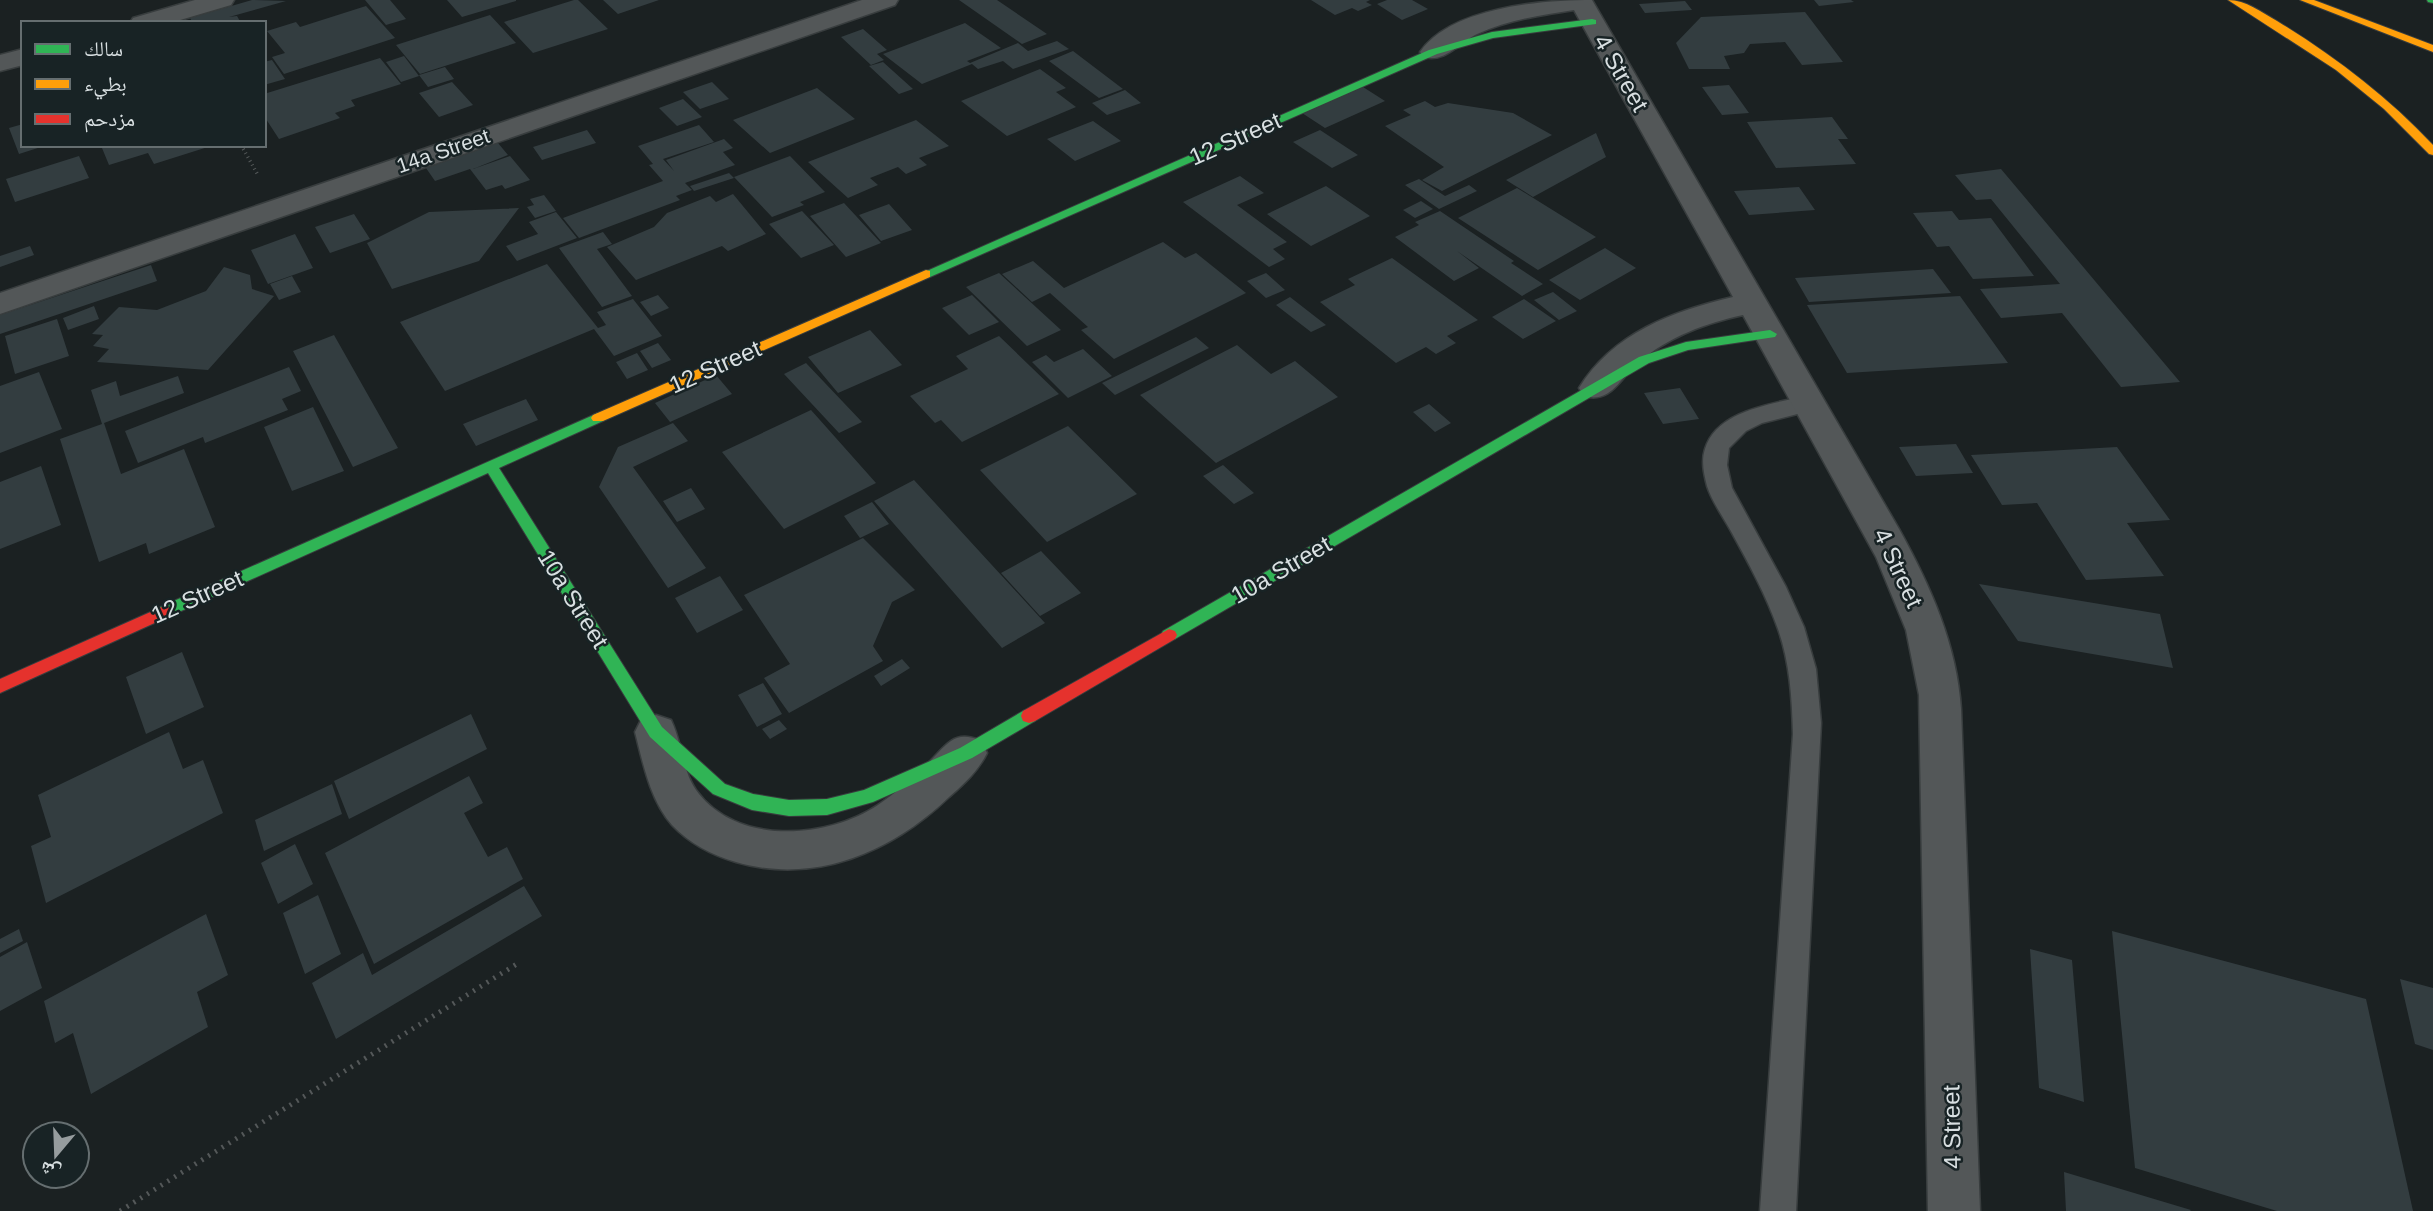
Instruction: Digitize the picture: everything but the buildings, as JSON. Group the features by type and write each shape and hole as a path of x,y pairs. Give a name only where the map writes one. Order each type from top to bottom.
{"street":[{"path":"149,21 222,0"},
{"name":"14a Street","path":"0,304 886,0"},
{"path":"2233,0 2327,55 2381,97 2433,152"},
{"path":"2305,0 2433,49"},
{"name":"12 Street","path":"0,686 490,465 1433,52 1459,33 1493,18 1585,8"},
{"name":"4 Street","path":"1585,8 1910,587 1929,637 1939,689 1954,1211"},
{"path":"0,63 21,58"},
{"name":"10a Street","path":"490,465 656,732 670,785 687,813 715,834 752,848 794,851 836,844 878,828 913,804 966,753 1597,388 1625,354 1665,328 1714,311 1761,319"}],"lane":[{"path":"1778,1211 1807,734 1806,691 1798,649 1783,608 1720,488 1714,471 1713,455 1718,441 1729,429 1743,421 1809,403"}],"path":[{"path":"120,1211 520,961"}],"traffic: fast":[{"path":"926,274 1433,52 1492,35 1592,22"},
{"path":"1169,635 1644,360 1686,346 1770,334"},
{"path":"164,612 598,418"},
{"path":"490,465 656,732 719,789 752,802 789,808 827,807 867,797 966,753 1029,716"}],"traffic: slow":[{"path":"2233,0 2340,67 2388,107 2433,152"},
{"path":"2305,0 2433,49"},
{"path":"598,418 926,274"}],"traffic: jam":[{"path":"0,686 164,612"},
{"path":"1029,716 1169,635"}]}
